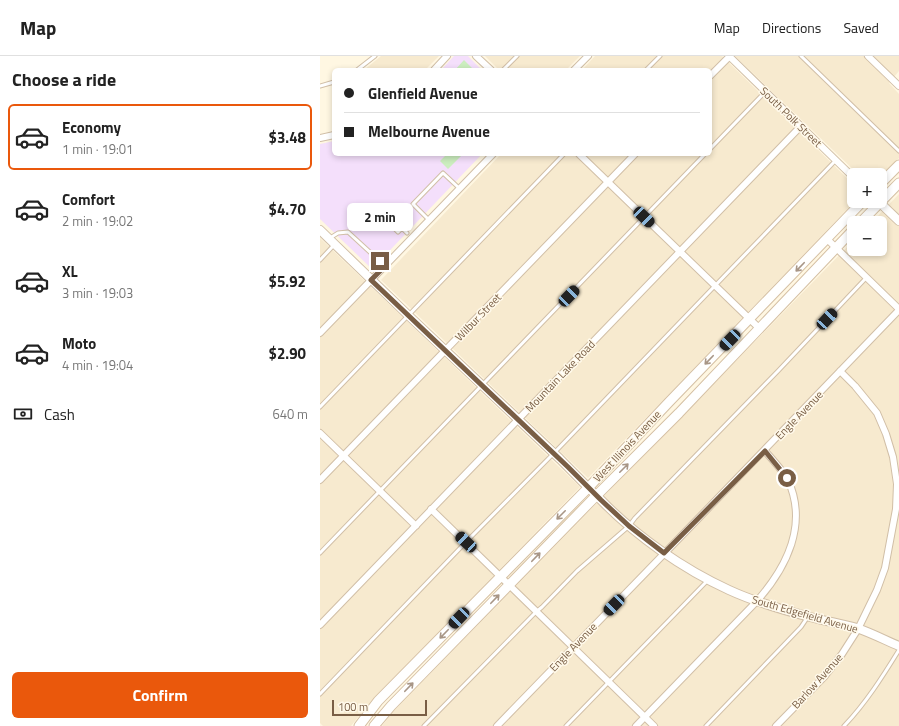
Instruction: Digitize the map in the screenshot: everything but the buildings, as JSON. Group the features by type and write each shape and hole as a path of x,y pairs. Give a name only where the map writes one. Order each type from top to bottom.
{"main road":[{"path":"887,177 899,165"},
{"path":"887,194 899,182"},
{"name":"West Illinois Avenue","path":"359,726 378,701 589,487 856,208"},
{"path":"866,216 874,208"},
{"name":"West Illinois Avenue","path":"374,726 391,706 679,412 847,236"},
{"path":"669,402 679,412"},
{"path":"418,660 427,669"}],"street":[{"path":"436,68 447,56"},
{"path":"476,56 488,68"},
{"path":"576,68 588,56"},
{"path":"712,74 729,56"},
{"name":"South Polk Street","path":"729,56 847,171"},
{"path":"868,56 898,81"},
{"name":"Mountain Lake Road","path":"320,625 801,126"},
{"path":"320,138 332,136"},
{"path":"320,333 491,156"},
{"path":"581,156 760,328"},
{"name":"Wilbur Street","path":"320,480 633,156"},
{"path":"885,208 899,221"},
{"name":"South Edgefield Avenue","path":"320,230 408,316 554,453 589,487 596,496 629,526 664,553 709,580 729,590 757,601 808,617 858,629 899,646"},
{"path":"827,239 899,309"},
{"name":"Engle Avenue","path":"497,726 765,451 899,309"},
{"name":"Barlow Avenue","path":"776,726 824,676 842,654 858,629 877,590 885,568 896,509 897,484 893,457 886,434 877,413 855,386 840,371"},
{"path":"320,433 416,526"},
{"path":"636,726 757,601 771,584 785,561 792,543 794,532 796,518 795,501 787,478 765,451"},
{"path":"432,509 654,726"}],"lane":[{"path":"360,68 375,56"},
{"path":"505,68 517,56"},
{"path":"648,68 660,56"},
{"path":"800,56 899,151"},
{"path":"320,86 332,83"},
{"path":"712,147 765,92"},
{"path":"320,407 562,156"},
{"path":"320,553 703,156"},
{"path":"320,694 836,160"},
{"path":"429,220 413,204 443,173 459,188"},
{"path":"392,218 407,233"},
{"path":"394,228 398,232 402,228"},
{"path":"320,260 338,233 348,232 385,266"},
{"path":"424,726 586,563 629,526 866,278"},
{"path":"566,726 709,580"},
{"path":"706,726 801,627 808,617"},
{"path":"844,726 862,706 899,650"}],"shaded area":[{"path":"381,56 439,56 427,68 366,68"},
{"path":"454,56 468,56 480,68 443,68"},
{"path":"485,56 580,56 568,68 497,68"},
{"path":"595,56 722,56 847,178 847,208 848,208 588,478 381,280 499,156 712,156 712,68 584,68"},
{"path":"735,56 899,56 899,71 889,83 899,94 899,158 887,170 887,168 852,168"},
{"path":"332,141 332,156 480,156 372,269 320,219 320,144"},
{"path":"899,194 899,726 382,726 392,713 847,247 847,256 887,256 887,216 878,216"},
{"path":"320,238 580,487 382,690 351,726 323,726 320,723"}],"green space":[{"path":"464,60 472,68 457,68"},
{"path":"445,156 461,156 448,169 440,161"}],"route":[{"path":"380,261 385,266 371,280 601,500 629,526 664,553 765,451 787,478"}]}
